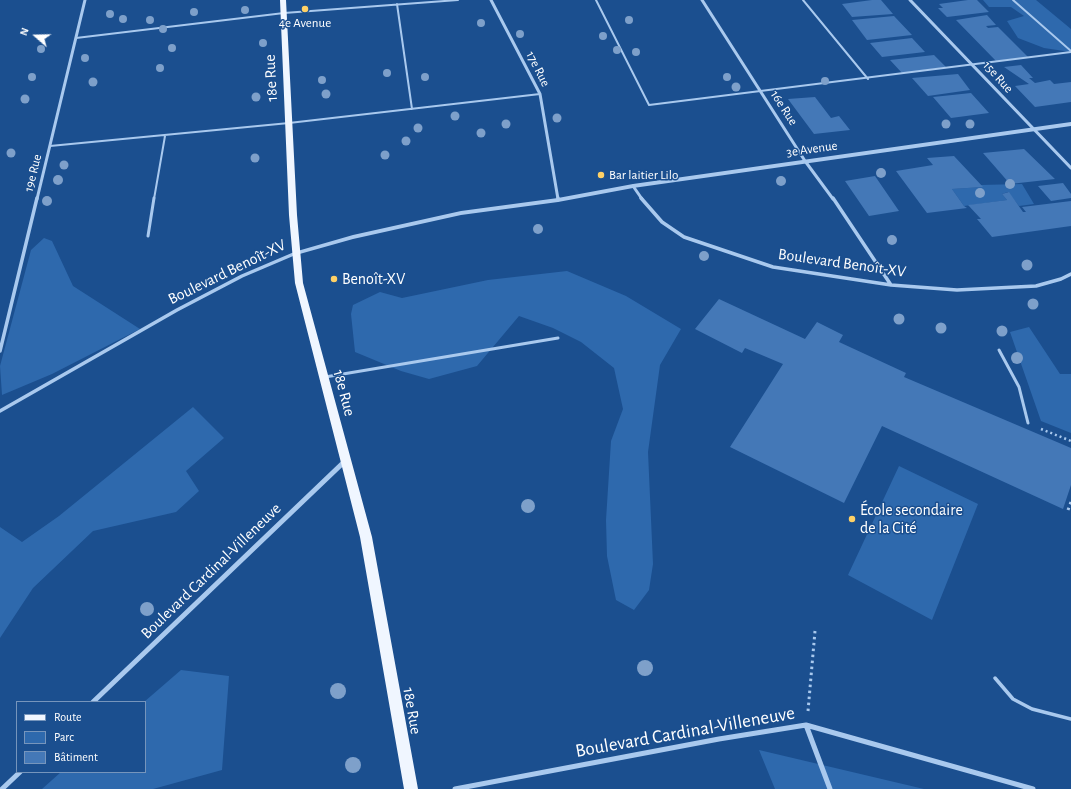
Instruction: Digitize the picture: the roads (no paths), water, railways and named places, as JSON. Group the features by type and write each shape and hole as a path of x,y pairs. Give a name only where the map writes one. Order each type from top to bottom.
{"main road":[{"name":"18e Rue","path":"282,0 284,13 296,253 299,283 325,377 366,538 410,789"}],"street":[{"name":"19e Rue","path":"0,351 85,0"},
{"name":"17e Rue","path":"491,0 540,94 558,200"},
{"name":"16e Rue","path":"702,0 805,161 818,177 891,284"},
{"name":"15e Rue","path":"910,0 974,65 1032,129 1071,168"},
{"name":"3e Avenue","path":"558,200 633,186 1071,124"},
{"name":"Boulevard Benoît-XV","path":"633,186 644,203 662,222 684,237 773,267 891,284 957,290 1036,286 1061,279 1071,274"},
{"name":"Boulevard Benoît-XV","path":"0,410 177,310 242,276 296,253 353,237 461,213 558,200"},
{"name":"Boulevard Cardinal-Villeneuve","path":"94,701 346,459"},
{"name":"Boulevard Cardinal-Villeneuve","path":"455,789 711,740 806,725 1033,789"},
{"path":"806,725 830,789"},
{"path":"2,789 19,773"}],"lane":[{"path":"76,38 284,13 458,0"},
{"path":"596,0 649,105 868,79 1071,51"},
{"path":"803,0 868,79"},
{"path":"1013,0 1071,51"},
{"path":"397,4 412,108"},
{"path":"50,146 289,123 540,94"},
{"path":"148,236 165,136"},
{"path":"325,377 558,338"},
{"path":"999,350 1019,387 1028,423"},
{"path":"995,678 1014,699 1032,709 1071,719"}],"place":[{"name":"4e Avenue","path":"305,9"},
{"name":"Bar laitier Lilo","path":"601,175"},
{"name":"Benoît-XV","path":"334,279"},
{"name":"École secondaire de la Cité","path":"852,519"}]}
